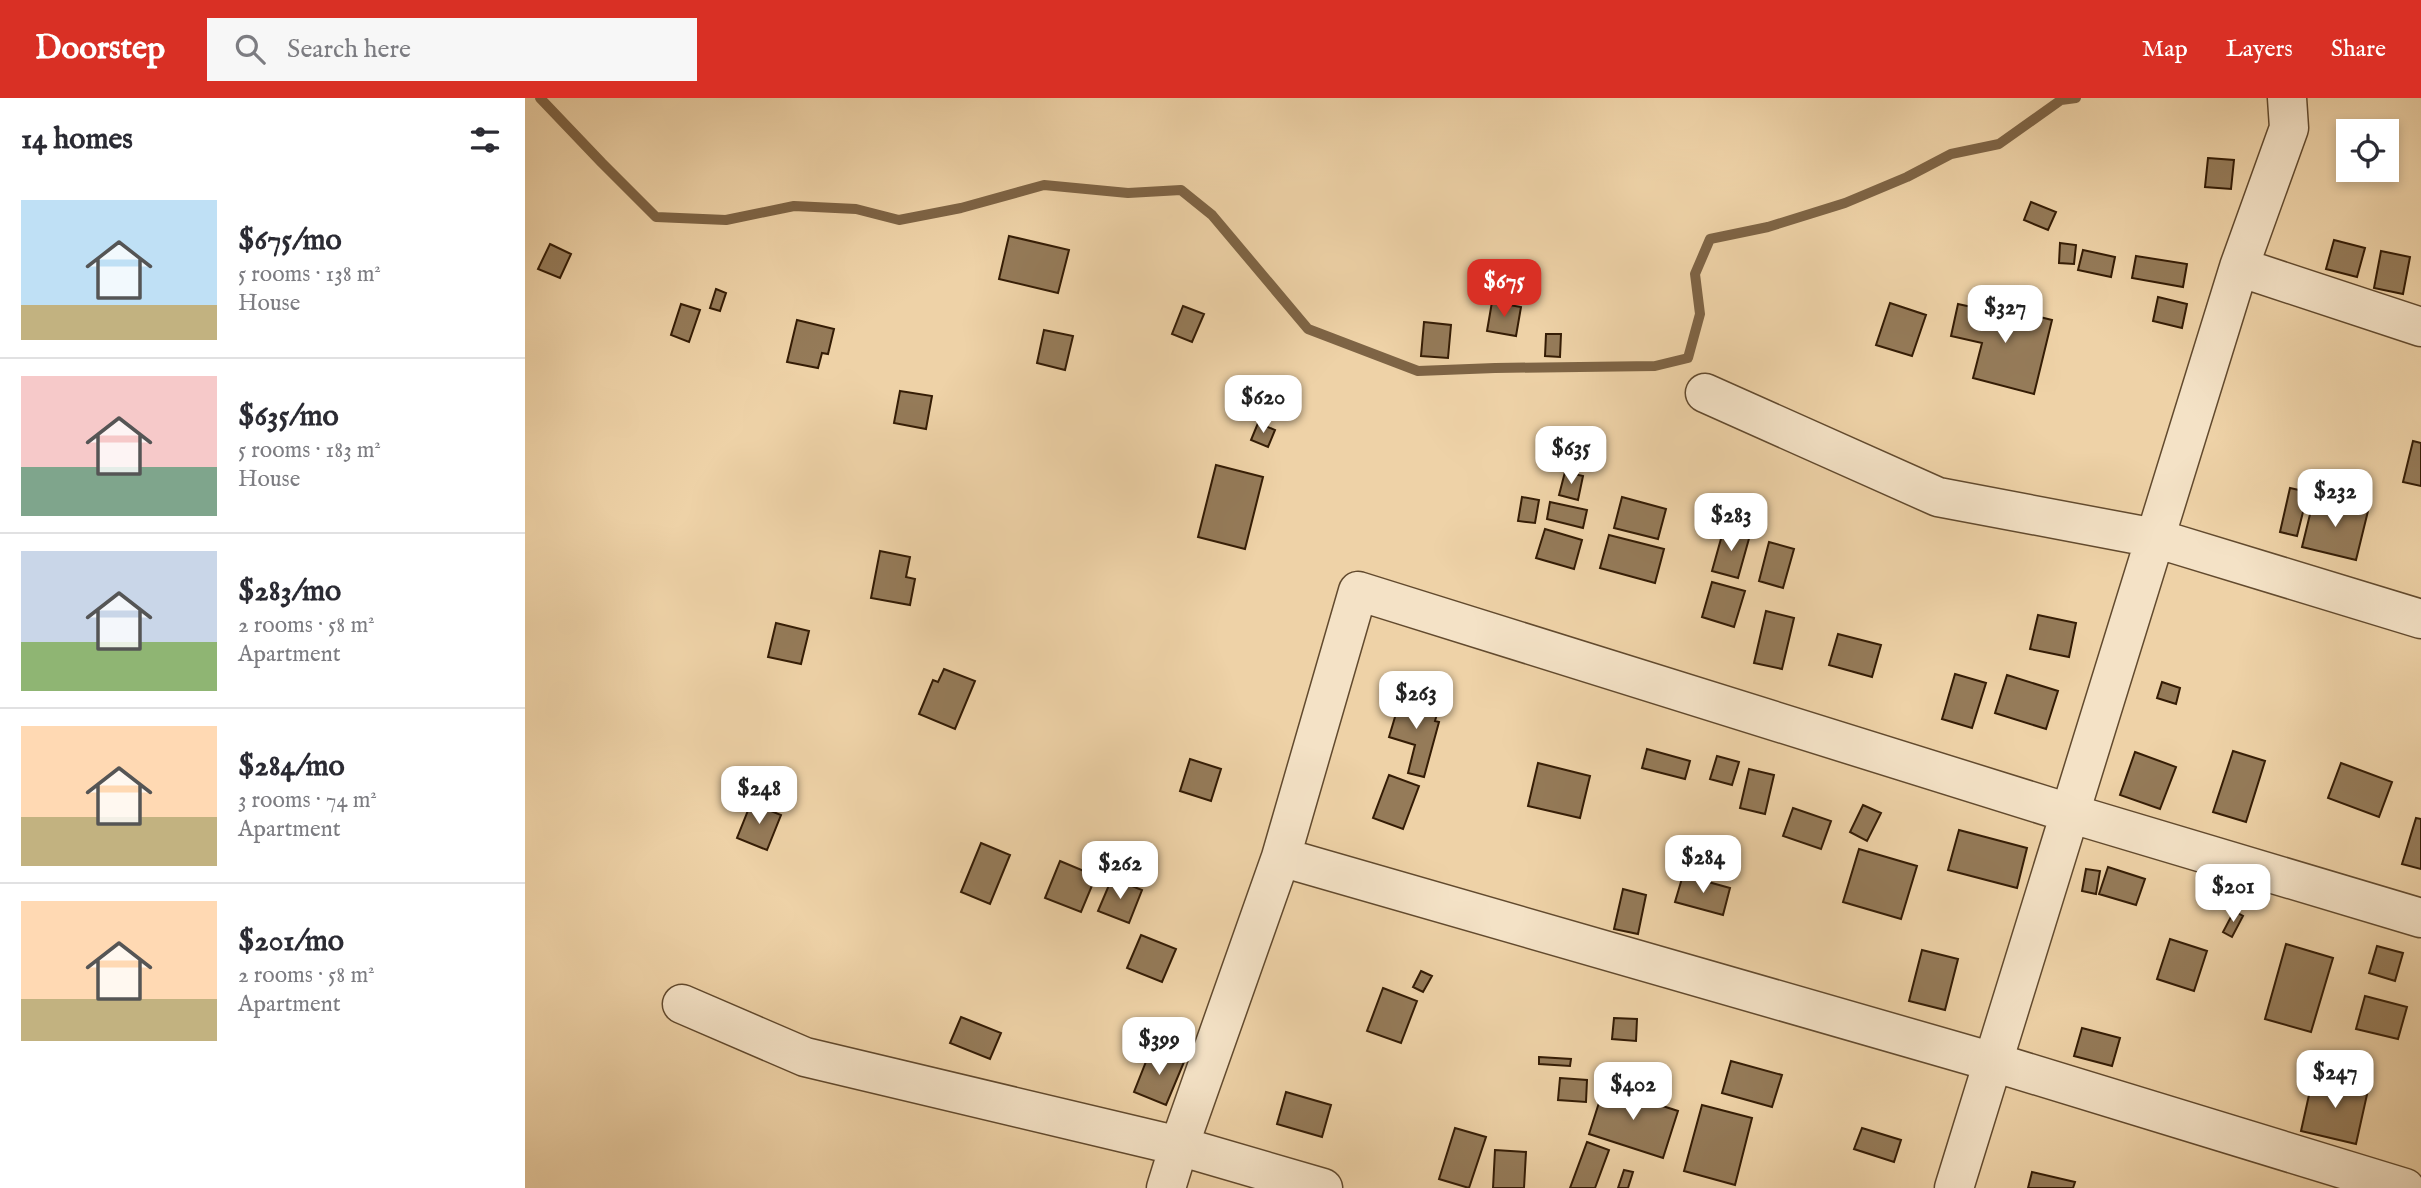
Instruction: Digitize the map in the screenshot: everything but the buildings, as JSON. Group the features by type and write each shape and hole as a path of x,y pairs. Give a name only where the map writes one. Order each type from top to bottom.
{"street":[{"path":"1954,1188 2239,267 2288,128 2287,98"},
{"path":"2239,267 2421,327"},
{"path":"1705,393 1938,497 2155,538 2421,620"},
{"path":"1166,1188 1178,1146 1281,857 1358,591 2069,813 2421,918"},
{"path":"1281,857 1993,1062 2405,1188"},
{"path":"682,1004 805,1057 1178,1146 1323,1188"}],"waterway":[{"path":"540,98 656,217 726,220 794,206 856,209 899,220 961,208 1044,185 1128,193 1181,190 1212,215 1308,329 1418,371 1655,366 1688,358 1700,314 1695,274 1710,239 1768,227 1845,203 1907,177 1951,154 1999,144 2061,100 2076,98"}]}
